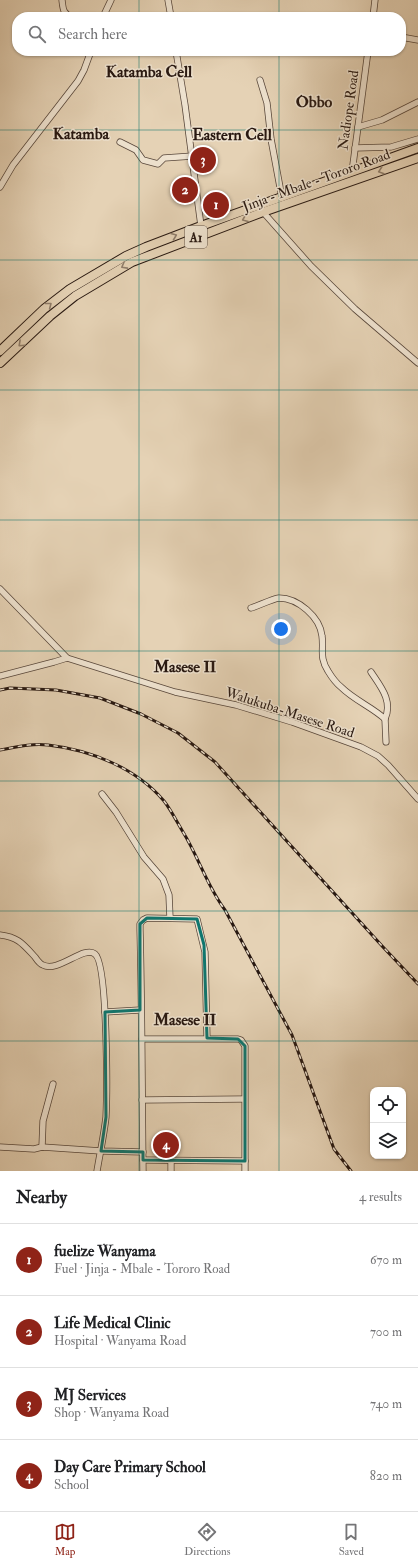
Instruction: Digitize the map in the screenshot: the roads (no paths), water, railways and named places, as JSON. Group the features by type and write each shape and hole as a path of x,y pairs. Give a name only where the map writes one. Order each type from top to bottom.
{"highway":[{"name":"Jinja - Mbale - Tororo Road","path":"0,351 44,309 70,289 126,256 201,226 418,148"},
{"name":"Jinja - Mbale - Tororo Road","path":"0,363 50,316 75,296 132,262 263,212 418,158"}],"street":[{"path":"62,0 64,12"},
{"path":"105,12 111,0"},
{"path":"168,0 170,12"},
{"path":"374,12 375,0"},
{"path":"406,38 418,40"},
{"path":"0,186 13,164 78,80 84,70 89,56"},
{"path":"177,56 193,156 201,226"},
{"name":"Nadiope Road","path":"352,172 367,56"},
{"path":"260,80 268,103 271,139 282,198"},
{"path":"358,127 382,120 418,102"},
{"path":"355,148 391,148 418,139"},
{"path":"120,142 136,150 143,160 158,164 164,158 193,156"},
{"path":"263,212 310,266 355,309 418,363"},
{"name":"Walukuba-Masese Road","path":"0,589 67,658 175,692 236,705 285,720 361,747 374,753 388,765 418,799"},
{"path":"251,608 277,598 282,598 301,606 311,614 320,626 322,634 322,661 328,671 341,688 376,710 385,719"},
{"path":"0,676 67,658"},
{"path":"371,672 383,689 387,699 388,712 385,719 386,742"},
{"path":"102,794 116,812 144,857 163,879 169,895 170,918"},
{"path":"143,1171 142,1039 140,1010 140,924 142,920 147,918 197,919 205,952 207,1038"},
{"path":"0,935 20,941 39,962 48,967 66,962 90,952 95,954 99,959 105,1012 106,1117 97,1171"},
{"path":"105,1012 140,1010"},
{"path":"142,1039 238,1039 244,1043 245,1171"},
{"path":"42,1147 43,1121 52,1084"},
{"path":"142,1100 244,1100"},
{"path":"0,1147 42,1147 143,1152"},
{"path":"143,1160 245,1161"},
{"path":"171,1160 171,1171"}],"railway":[{"path":"0,690 10,688 56,690 100,698 141,714 178,733 215,762 418,984"},
{"path":"0,750 24,746 48,745 80,751 112,762 126,770 153,789 164,801 189,842 213,891 225,910 292,1035 334,1149 351,1171"}],"place":[{"name":"MJ Services","path":"203,160"},
{"name":"Life Medical Clinic","path":"185,190"},
{"name":"fuelize Wanyama","path":"216,205"},
{"name":"Day Care Primary School","path":"166,1145"}],"district":[{"name":"Katamba Cell","path":"149,71"},
{"name":"Obbo","path":"314,101"},
{"name":"Katamba","path":"81,133"},
{"name":"Eastern Cell","path":"232,134"},
{"name":"Masese II","path":"185,666"},
{"name":"Masese II","path":"185,1019"}]}
